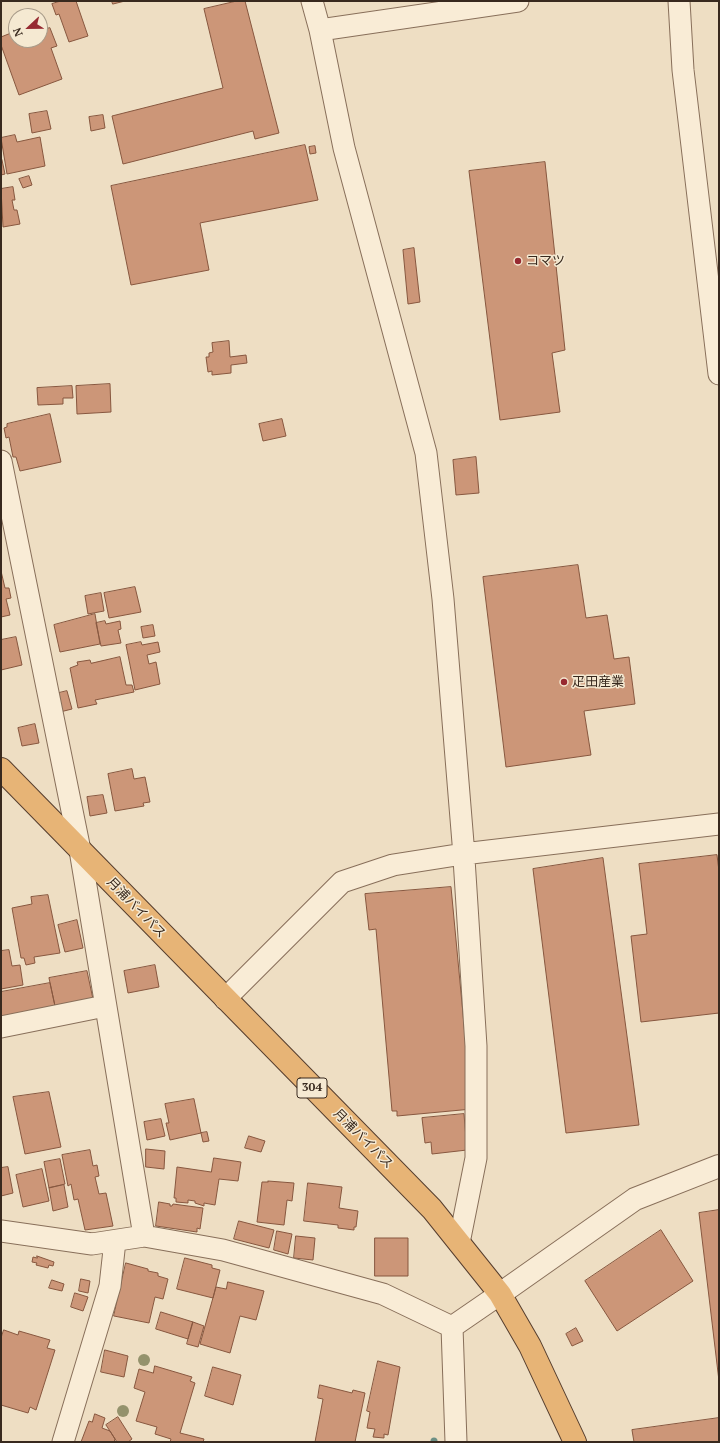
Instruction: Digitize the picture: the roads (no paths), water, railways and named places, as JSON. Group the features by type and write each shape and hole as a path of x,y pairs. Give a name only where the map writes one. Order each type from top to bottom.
{"highway":[{"name":"月浦バイパス","path":"1,769 432,1209 500,1294 530,1346 575,1442"}],"street":[{"path":"312,1 320,30 344,148 426,453 443,599 476,1046 476,1158 459,1243"},
{"path":"320,30 518,1"},
{"path":"679,1 683,70 719,374"},
{"path":"1,461 80,850 144,1236"},
{"path":"225,999 342,882 393,865 463,854 719,824"},
{"path":"1,1027 105,1006"},
{"path":"452,1327 635,1199 719,1166"},
{"path":"1,1231 92,1244 144,1236 224,1250 383,1294 452,1327"},
{"path":"63,1442 110,1286 115,1241"},
{"path":"452,1327 456,1442"}],"place":[{"name":"コマツ","path":"518,261"},
{"name":"疋田産業","path":"564,682"}]}
